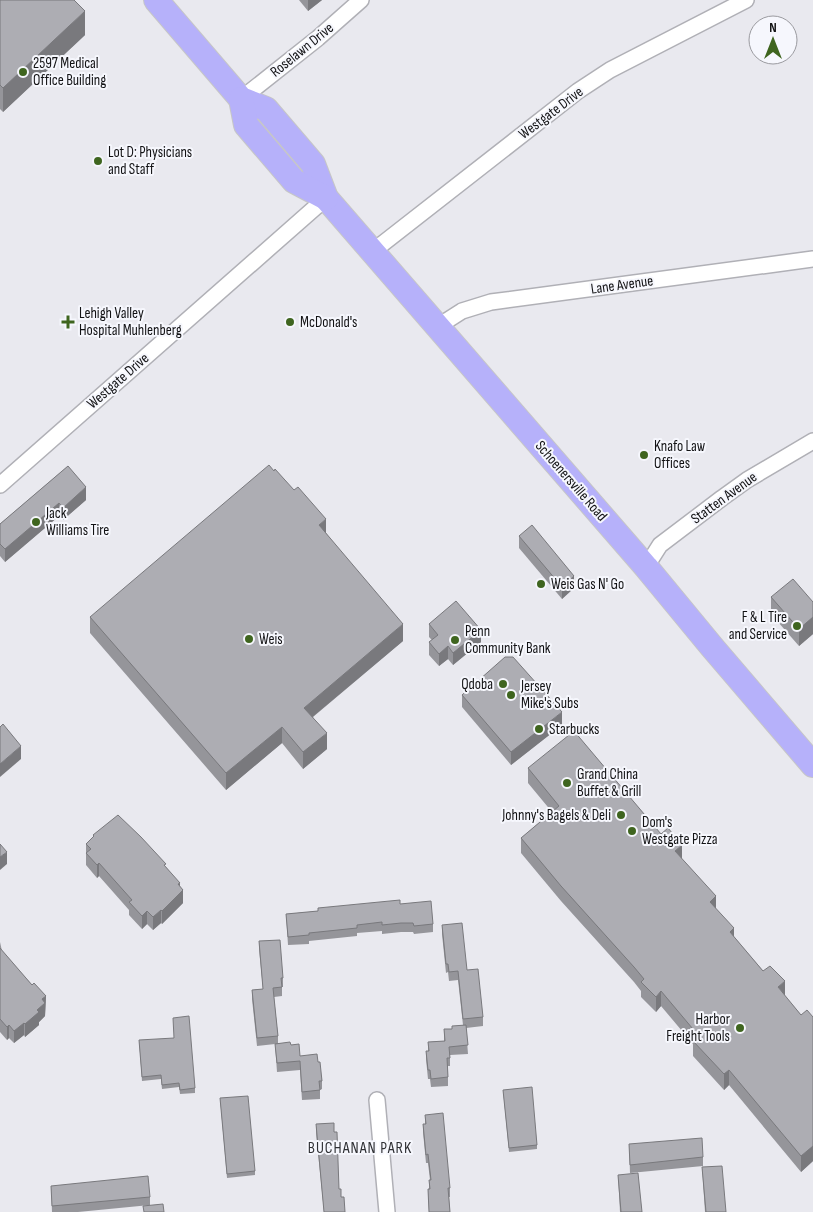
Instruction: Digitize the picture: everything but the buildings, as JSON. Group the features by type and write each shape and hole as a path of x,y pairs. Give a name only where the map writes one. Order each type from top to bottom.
{"main road":[{"name":"Schoenersville Road","path":"156,0 241,99 266,109 312,164 326,198 646,567 813,765"}],"street":[{"name":"Roselawn Drive","path":"241,99 318,38 361,0"},
{"name":"Westgate Drive","path":"372,252 578,91 610,70 738,2"},
{"name":"Westgate Drive","path":"0,485 326,198"},
{"name":"Lane Avenue","path":"436,327 462,311 491,302 813,259"},
{"name":"Statten Avenue","path":"646,567 660,545 722,498 747,480 813,441"},
{"path":"377,1100 387,1212"}],"place":[{"name":"2597 Medical Office Building","path":"23,72"},
{"name":"Lot D: Physicians and Staff","path":"98,161"},
{"name":"Lehigh Valley Hospital Muhlenberg","path":"68,322"},
{"name":"McDonald's","path":"290,322"},
{"name":"Knafo Law Offices","path":"644,455"},
{"name":"Jack Williams Tire","path":"36,522"},
{"name":"Weis Gas N' Go","path":"541,584"},
{"name":"F & L Tire and Service","path":"797,626"},
{"name":"Weis","path":"249,639"},
{"name":"Penn Community Bank","path":"455,640"},
{"name":"Qdoba","path":"503,684"},
{"name":"Jersey Mike's Subs","path":"511,695"},
{"name":"Starbucks","path":"539,729"},
{"name":"Grand China Buffet & Grill","path":"567,783"},
{"name":"Johnny's Bagels & Deli","path":"621,815"},
{"name":"Dom's Westgate Pizza","path":"632,831"},
{"name":"Harbor Freight Tools","path":"740,1028"}],"district":[{"name":"BUCHANAN PARK","path":"360,1148"}]}
